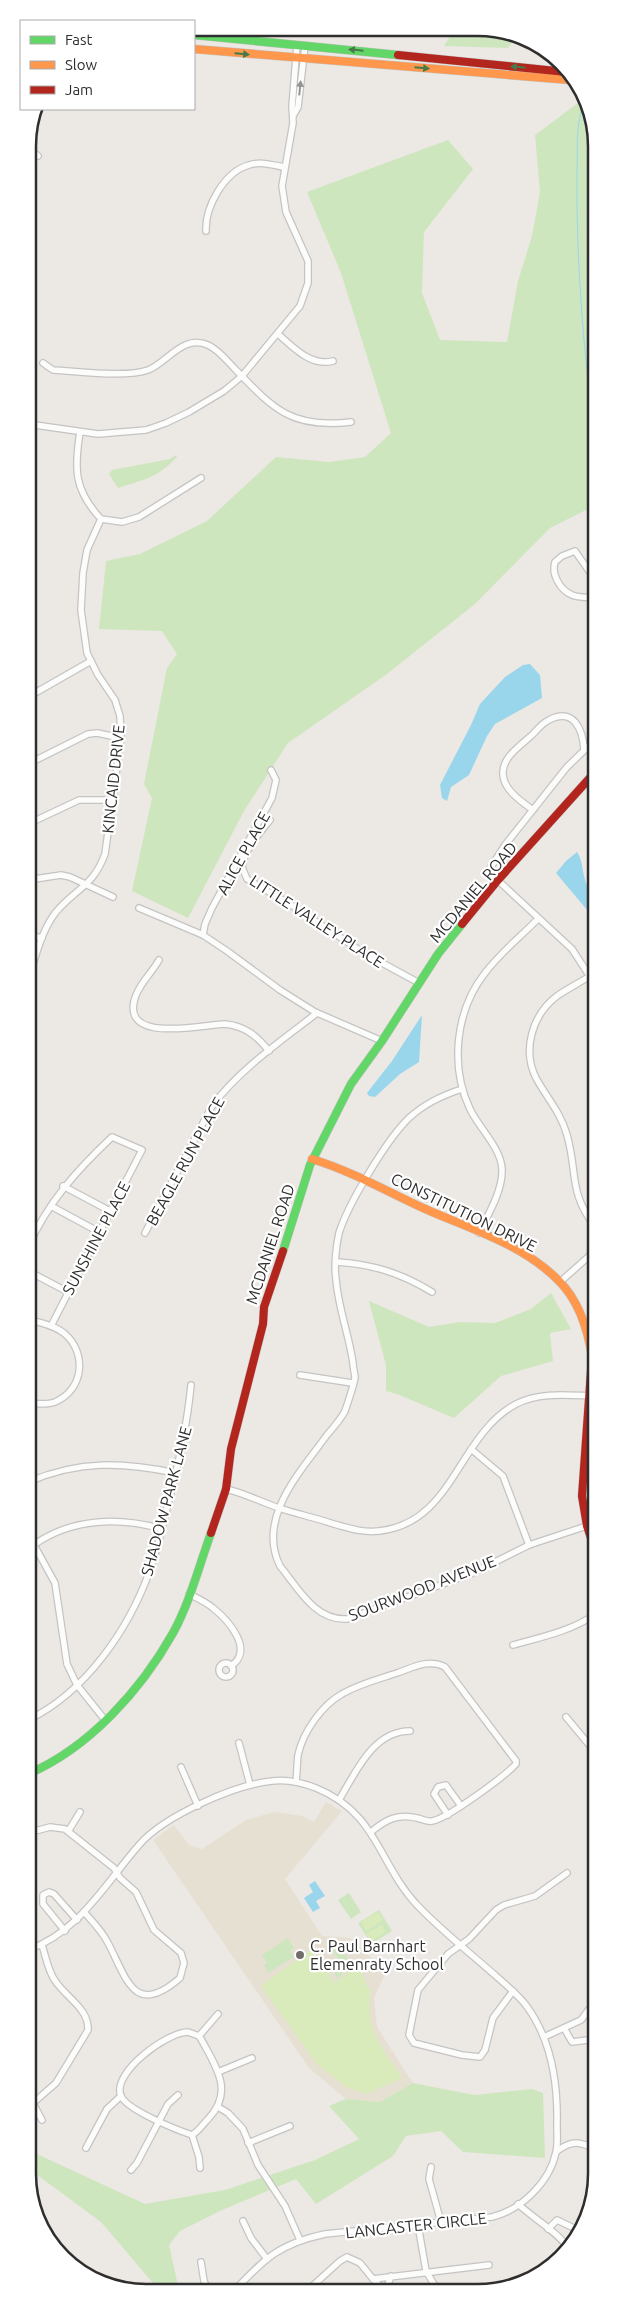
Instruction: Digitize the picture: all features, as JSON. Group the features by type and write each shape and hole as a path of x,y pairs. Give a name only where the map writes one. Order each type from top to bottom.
{"main road":[{"path":"205,36 557,71"},
{"path":"195,50 565,80"},
{"name":"MCDANIEL ROAD","path":"36,1771 48,1766 70,1752 105,1720 150,1669 173,1632 189,1594 226,1489 231,1449 263,1324 262,1315 312,1160 351,1084 382,1041 438,954 498,880 588,780"},
{"name":"CONSTITUTION DRIVE","path":"312,1160 366,1181 533,1259 560,1282 578,1307 588,1334"},
{"name":"CONSTITUTION DRIVE","path":"588,1441 582,1496 588,1531"}],"street":[{"path":"36,425 108,434 146,430 189,412 242,376 300,306 306,295 309,276 306,253 286,212 283,200 284,167 293,116 292,106 301,45"},
{"path":"206,231 208,210 227,180 237,170 254,163 284,167"},
{"path":"278,334 310,359 326,363 333,362"},
{"path":"43,363 52,370 133,374 150,369 184,345 206,344 216,349 270,405 297,419 318,424 351,422"},
{"path":"80,432 75,464 77,474 88,502 101,519 122,522 139,517 201,478"},
{"name":"KINCAID DRIVE","path":"36,956 42,938 57,911 99,871 105,854 121,738 120,716 115,700 87,652 81,610 83,573 87,550 101,519"},
{"path":"588,570 575,551 562,556 554,566 557,579 566,592 574,596 588,597"},
{"path":"36,692 91,661"},
{"path":"533,810 512,792 503,778 503,771 510,756 544,724 560,717 570,719 580,727 584,736 584,750"},
{"path":"36,760 88,734 97,733 121,738"},
{"path":"588,746 573,761 533,810 491,865 490,874 572,949 588,973"},
{"name":"ALICE PLACE","path":"203,935 205,924 212,908 272,798 276,780 271,770"},
{"path":"36,820 79,800 112,800"},
{"name":"LITTLE VALLEY PLACE","path":"270,820 252,843 245,857 242,867 247,879 288,903 364,953 419,983"},
{"path":"36,879 61,875 70,877 113,898"},
{"path":"139,908 203,935 228,950 280,990 317,1013 382,1041"},
{"path":"479,1233 493,1204 502,1170 499,1155 470,1110 462,1089 457,1051 465,1008 484,974 538,919"},
{"path":"36,937 42,938"},
{"path":"160,960 144,978 134,1004 134,1013 140,1024 154,1028 237,1025 249,1031 269,1051"},
{"path":"588,977 556,996 544,1009 535,1023 529,1052 531,1066 536,1078 560,1115 572,1156 576,1193 581,1207 588,1217"},
{"name":"BEAGLE RUN PLACE","path":"145,1233 212,1106 235,1080 317,1013"},
{"name":"SOURWOOD AVENUE","path":"462,1089 446,1094 410,1117 390,1140 354,1201 339,1234 336,1262 338,1297 350,1344 355,1379 352,1383 344,1412 286,1492 280,1508 273,1546 280,1566 317,1611 327,1617 347,1619 473,1573 529,1545 586,1526"},
{"name":"SUNSHINE PLACE","path":"51,1326 142,1150 112,1136 63,1186"},
{"path":"36,1233 63,1186 110,1211"},
{"path":"51,1206 99,1232"},
{"path":"560,1282 563,1277 588,1257"},
{"path":"336,1262 374,1266 413,1280 432,1292"},
{"path":"36,1275 68,1292"},
{"path":"36,1321 51,1326 64,1333 73,1343 79,1355 79,1374 75,1385 67,1394 55,1402 36,1404"},
{"path":"300,1375 352,1383"},
{"name":"SHADOW PARK LANE","path":"36,1716 52,1708 77,1685 111,1645 133,1610 150,1570 162,1529 186,1433 191,1385"},
{"path":"226,1489 280,1508 360,1531 379,1531 403,1526 414,1521 434,1505 488,1425 516,1404 547,1394 588,1396"},
{"path":"471,1449 502,1476 529,1545"},
{"path":"36,1478 80,1466 110,1464 141,1466 176,1473"},
{"path":"36,1543 58,1531 98,1521 132,1522 162,1529"},
{"path":"36,1546 55,1583 65,1654 77,1685 105,1720"},
{"path":"189,1594 214,1609 235,1632 240,1646 240,1654 236,1663 231,1666"},
{"path":"513,1645 560,1632 588,1620"},
{"path":"296,1782 298,1756 303,1739 317,1718 333,1700 349,1691 408,1669 424,1664 438,1664 450,1672 517,1763 448,1814 433,1821 400,1816 385,1822 371,1832"},
{"path":"566,1717 588,1743"},
{"path":"339,1800 375,1745 394,1734 410,1731"},
{"path":"239,1743 250,1785"},
{"path":"181,1767 198,1806"},
{"name":"LANCASTER CIRCLE","path":"36,1947 65,1931 84,1912 140,1844 155,1830 175,1817 250,1785 273,1781 296,1782 318,1789 339,1800 356,1813 371,1832 410,1896 525,2004 544,2037 550,2052 555,2086 557,2151 548,2174 540,2185 518,2204 495,2216 327,2234 300,2240 280,2248 266,2258 240,2284"},
{"path":"448,1814 434,1794 438,1787 446,1785 461,1806"},
{"path":"69,1830 80,1812"},
{"path":"36,1831 50,1827 69,1830 114,1868 136,1892 154,1930 181,1953 184,1963 180,1978 154,1995 146,1996 134,1990 125,1980 106,1938 84,1912"},
{"path":"513,1991 493,2018 485,2050 480,2057 462,2055 414,2043 409,2036 420,1987 448,1954 460,1944 469,1940 496,1910 504,1905 535,1896 567,1873"},
{"path":"65,1931 43,1904 43,1895 49,1892 54,1894 76,1920"},
{"path":"36,2100 60,2078 86,2035 88,2027 87,2021 73,1999 55,1982 42,1945"},
{"path":"199,2036 218,2014"},
{"path":"544,2037 581,2020 588,2014"},
{"path":"564,2028 572,2042 588,2040"},
{"path":"188,2032 199,2036 218,2072 221,2088 218,2108 192,2134 159,2121 126,2103 121,2096 120,2088 126,2075 152,2048 179,2033 188,2032"},
{"path":"218,2072 252,2058"},
{"path":"131,2170 138,2163 171,2101 178,2095"},
{"path":"86,2148 107,2108 121,2096"},
{"path":"218,2108 238,2123 258,2165 286,2206 300,2240"},
{"path":"36,2109 42,2120"},
{"path":"248,2143 290,2126"},
{"path":"557,2132 568,2143 588,2147"},
{"path":"192,2134 199,2157 200,2168"},
{"path":"557,2151 568,2143"},
{"path":"431,2167 429,2180 441,2222"},
{"path":"518,2204 564,2242"},
{"path":"548,2229 557,2220 574,2228"},
{"path":"243,2221 251,2238 266,2258"},
{"path":"418,2225 426,2271 434,2284"},
{"path":"314,2284 340,2260 347,2257 360,2263 378,2284"},
{"path":"201,2262 205,2284"},
{"path":"373,2279 426,2271 489,2265"},
{"path":"388,2284 392,2276"}],"shaded area":[{"name":"C. Paul Barnhart Elemenraty School","path":"326,1802 342,1811 285,1879 322,1936 350,1938 386,1972 374,1998 377,2027 413,2083 380,2102 346,2099 309,2068 153,1840 174,1825 189,1845 202,1849 246,1820 274,1812 302,1816 314,1822"}],"green space":[{"path":"450,36 492,37 512,42 508,48 444,46"},
{"path":"578,103 584,118 588,147 588,509 550,528 475,604 387,674 288,743 244,811 188,918 132,891 152,798 144,784 167,668 177,654 162,631 99,629 106,561 140,554 207,521 276,457 329,462 365,457 391,433 341,273 307,192 448,140 473,169 424,232 422,293 440,340 507,342 518,281 532,236 540,192 535,135"},
{"path":"176,455 177,457 170,464 156,474 118,488 109,474 112,470 170,459"},
{"path":"551,1293 571,1329 550,1333 553,1361 501,1376 454,1418 386,1391 386,1365 369,1301 429,1327 460,1322 495,1323 531,1309"},
{"path":"349,1893 361,1912 351,1919 338,1900"},
{"path":"379,1910 392,1931 371,1944 358,1923"},
{"path":"378,1912 383,1920 366,1931 361,1922"},
{"path":"382,1925 386,1932 371,1942 366,1934"},
{"path":"288,1938 294,1948 290,1951 294,1957 268,1973 264,1965 267,1963 262,1955"},
{"path":"331,1941 335,1941 348,1959 341,1976 338,1978 334,1973 340,1961 328,1944"},
{"path":"310,1950 335,1983 357,1966 364,1977 367,1987 371,1989 370,2016 376,2037 402,2078 367,2094 346,2087 317,2064 261,1986"},
{"path":"413,2083 474,2095 532,2089 543,2093 545,2158 463,2152 441,2131 406,2136 393,2156 316,2204 296,2179 222,2210 180,2231 169,2245 178,2284 154,2284 101,2222 36,2174 36,2152 39,2155 145,2204 225,2190 315,2160 359,2139 329,2106 346,2099 380,2102"}],"water":[{"path":"530,664 540,675 542,698 495,724 487,736 469,775 451,787 447,801 442,798 440,785 480,704 505,677 523,665"},
{"path":"577,852 581,860 588,888 588,911 556,873"},
{"path":"422,1015 419,1062 400,1074 375,1097 369,1096 367,1093 392,1061"},
{"path":"315,1881 325,1896 316,1901 320,1908 313,1912 304,1898 313,1892 309,1885"}],"waterway":[{"path":"581,110 577,140 577,208 579,277 588,379"}],"traffic: fast":[{"path":"204,36 398,55"},
{"path":"283,1251 310,1165 351,1084 382,1041 438,954 462,924"},
{"path":"36,1770 72,1749 92,1733 129,1696 145,1675 160,1654 179,1621 211,1533"}],"traffic: slow":[{"path":"195,49 565,80"},
{"path":"312,1159 355,1175 423,1208 495,1238 529,1257 545,1268 566,1289 582,1316 588,1337"}],"traffic: jam":[{"path":"398,55 557,71"},
{"path":"462,924 498,880 588,780"},
{"path":"211,1533 226,1489 231,1449 263,1324 264,1307 283,1251"},
{"path":"588,1413 582,1496 588,1529"}],"place":[{"name":"C. Paul Barnhart Elemenraty School","path":"300,1955"}]}
